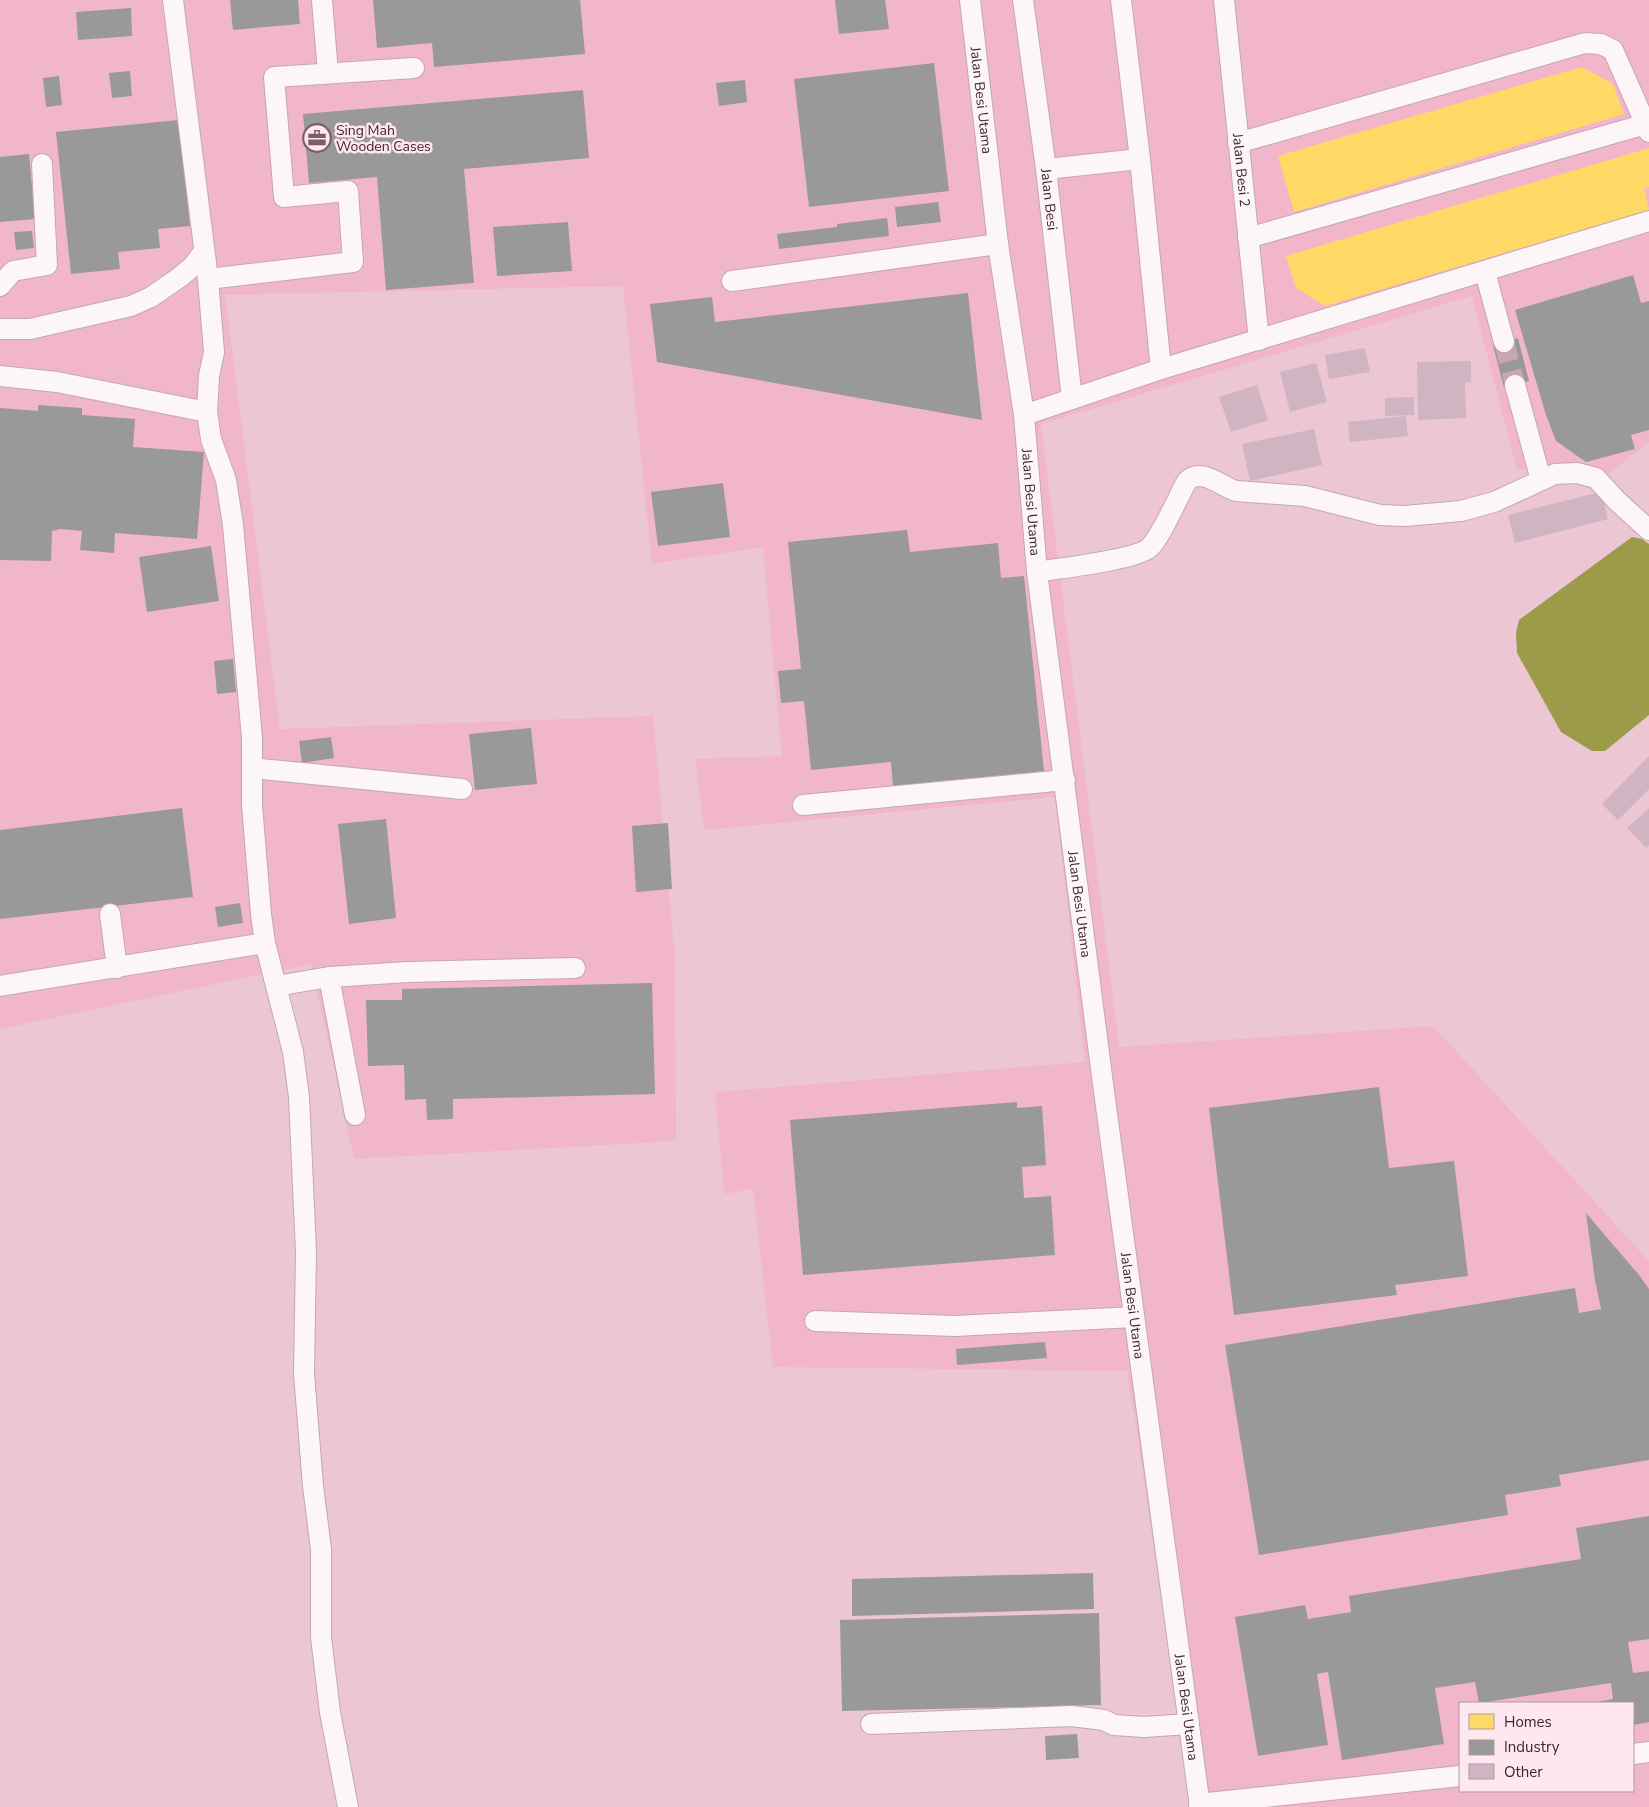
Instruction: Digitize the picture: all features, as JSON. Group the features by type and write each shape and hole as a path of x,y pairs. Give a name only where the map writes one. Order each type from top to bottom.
{"street":[{"path":"173,0 208,279 214,352 209,376 207,412 211,439 226,480 233,525 252,738 252,805 261,914 265,944 293,1052 299,1097 306,1252 304,1374 313,1486 321,1549 321,1637 330,1712 348,1807"},
{"path":"322,0 328,73"},
{"name":"Jalan Besi Utama","path":"970,0 998,244 1024,415 1037,572 1065,780 1102,1084 1200,1806"},
{"name":"Jalan Besi","path":"1023,0 1046,169 1072,399"},
{"path":"1121,0 1162,369"},
{"name":"Jalan Besi 2","path":"1224,0 1259,340"},
{"path":"1238,143 1585,43 1601,44 1613,50 1647,128 1248,238"},
{"path":"208,279 353,262 348,191 284,197 274,77 414,68"},
{"path":"1046,169 1140,159"},
{"path":"0,286 13,271 48,266 42,164"},
{"path":"1024,415 1162,369 1649,221"},
{"path":"732,281 998,244"},
{"path":"0,329 30,329 131,306 151,297 180,277 193,266 204,251"},
{"path":"1485,272 1504,342"},
{"path":"0,376 56,382 207,412"},
{"path":"1515,385 1541,480"},
{"path":"1037,572 1126,557 1143,552 1155,541 1187,481 1192,477 1201,476 1210,478 1226,488 1236,491 1305,496 1380,515 1399,516 1461,511 1494,502 1554,474 1566,472 1596,478 1617,501 1649,530"},
{"path":"252,768 462,789"},
{"path":"803,806 1065,780"},
{"path":"110,914 117,968"},
{"path":"0,986 265,944"},
{"path":"276,986 329,977 408,972 574,968"},
{"path":"329,977 354,1115"},
{"path":"815,1321 955,1326 1134,1317"},
{"path":"871,1724 1071,1716 1104,1720 1114,1725 1144,1727 1189,1724"},
{"path":"1634,1754 1649,1752"},
{"path":"1200,1806 1459,1776"}],"shaded area":[{"path":"0,0 1649,0 1649,442 1609,474 1566,465 1517,470 1472,296 1041,424 1119,1047 1433,1026 1649,1261 1649,1807 1195,1807 1127,1371 773,1367 753,1189 724,1194 715,1092 1085,1062 1055,797 704,830 695,759 782,756 763,547 652,564 623,286 225,295 280,729 653,716 675,959 676,1141 354,1159 311,964 0,1029"},
{"path":"1632,537 1642,539 1649,544 1649,715 1605,751 1592,751 1561,732 1517,653 1516,633 1519,620"}],"building: Homes":[{"path":"1582,67 1613,84 1624,114 1294,212 1278,156"},
{"path":"1649,148 1649,187 1644,188 1649,210 1325,306 1296,288 1286,256"}],"building: Industry":[{"path":"230,0 298,0 300,24 233,30"},
{"path":"373,0 580,0 585,54 434,67 432,43 377,48"},
{"path":"835,0 885,0 889,29 839,34"},
{"path":"131,8 132,36 78,40 76,12"},
{"path":"934,63 949,191 809,207 794,79"},
{"path":"130,71 132,96 112,98 109,73"},
{"path":"59,76 62,105 46,107 43,78"},
{"path":"745,80 747,102 719,106 716,83"},
{"path":"583,90 589,158 464,169 474,283 386,290 377,177 309,183 303,114"},
{"path":"179,120 190,226 158,229 160,248 118,252 120,269 71,274 56,132"},
{"path":"29,154 35,219 0,222 0,157"},
{"path":"938,202 941,222 897,227 895,207"},
{"path":"887,218 889,236 779,249 777,234 837,227 837,224"},
{"path":"568,222 572,271 497,276 493,227"},
{"path":"32,231 34,248 16,250 14,232"},
{"path":"1633,275 1641,303 1649,301 1649,430 1631,435 1635,449 1586,462 1556,441 1546,415 1515,310"},
{"path":"968,293 982,420 657,362 650,304 712,297 715,322"},
{"path":"1518,338 1529,381 1504,388 1493,345"},
{"path":"38,405 82,408 82,415 135,419 133,447 204,452 197,539 115,533 114,553 80,550 82,531 60,529 52,531 51,561 0,560 0,408 38,411"},
{"path":"723,483 730,537 658,546 651,492"},
{"path":"907,530 910,552 998,543 1001,578 1024,576 1044,771 893,786 891,762 811,770 804,701 781,703 778,671 801,669 788,542"},
{"path":"211,546 219,601 147,612 139,557"},
{"path":"233,659 236,692 217,694 214,661"},
{"path":"531,728 537,784 475,790 469,734"},
{"path":"331,737 334,758 302,763 299,741"},
{"path":"182,808 193,897 0,919 0,830"},
{"path":"386,819 396,918 349,924 338,824"},
{"path":"668,823 672,889 636,892 632,826"},
{"path":"240,903 243,923 218,927 215,907"},
{"path":"652,983 655,1094 453,1099 453,1119 427,1120 426,1099 405,1100 404,1065 368,1066 366,1000 402,1000 402,989"},
{"path":"1379,1087 1389,1168 1454,1161 1468,1276 1395,1285 1397,1295 1234,1315 1209,1108"},
{"path":"1017,1102 1017,1108 1042,1106 1046,1165 1022,1167 1024,1198 1051,1196 1055,1255 803,1275 790,1120"},
{"path":"1586,1213 1649,1289 1649,1460 1559,1475 1561,1486 1505,1495 1508,1515 1259,1555 1225,1345 1575,1288 1579,1313 1601,1309"},
{"path":"1045,1342 1047,1358 957,1365 956,1349"},
{"path":"1649,1516 1649,1639 1628,1642 1633,1673 1649,1671 1649,1722 1634,1725 1634,1702 1597,1702 1613,1699 1611,1683 1479,1702 1475,1682 1435,1688 1444,1744 1342,1760 1328,1672 1317,1674 1328,1745 1258,1756 1235,1617 1305,1605 1308,1619 1351,1612 1349,1596 1581,1559 1576,1528"},
{"path":"1093,1573 1094,1609 852,1616 852,1579"},
{"path":"1099,1613 1101,1705 842,1711 840,1620"},
{"path":"1077,1734 1079,1758 1046,1760 1045,1736"}],"building: Other":[{"path":"1365,348 1370,372 1329,379 1325,355"},
{"path":"1471,361 1471,382 1465,383 1466,418 1418,420 1417,362"},
{"path":"1316,363 1327,402 1290,412 1280,372"},
{"path":"1257,385 1268,420 1231,432 1219,397"},
{"path":"1414,397 1414,415 1385,416 1385,398"},
{"path":"1406,416 1408,436 1350,442 1348,422"},
{"path":"1314,429 1322,465 1250,481 1242,444"},
{"path":"1601,492 1608,519 1515,543 1508,515"},
{"path":"1649,756 1649,789 1618,820 1602,804"},
{"path":"1649,808 1649,845 1646,848 1627,828"}],"tunnel":[{"path":"1504,342 1515,385"}],"place":[{"name":"Sing Mah Wooden Cases","path":"317,138"}]}
